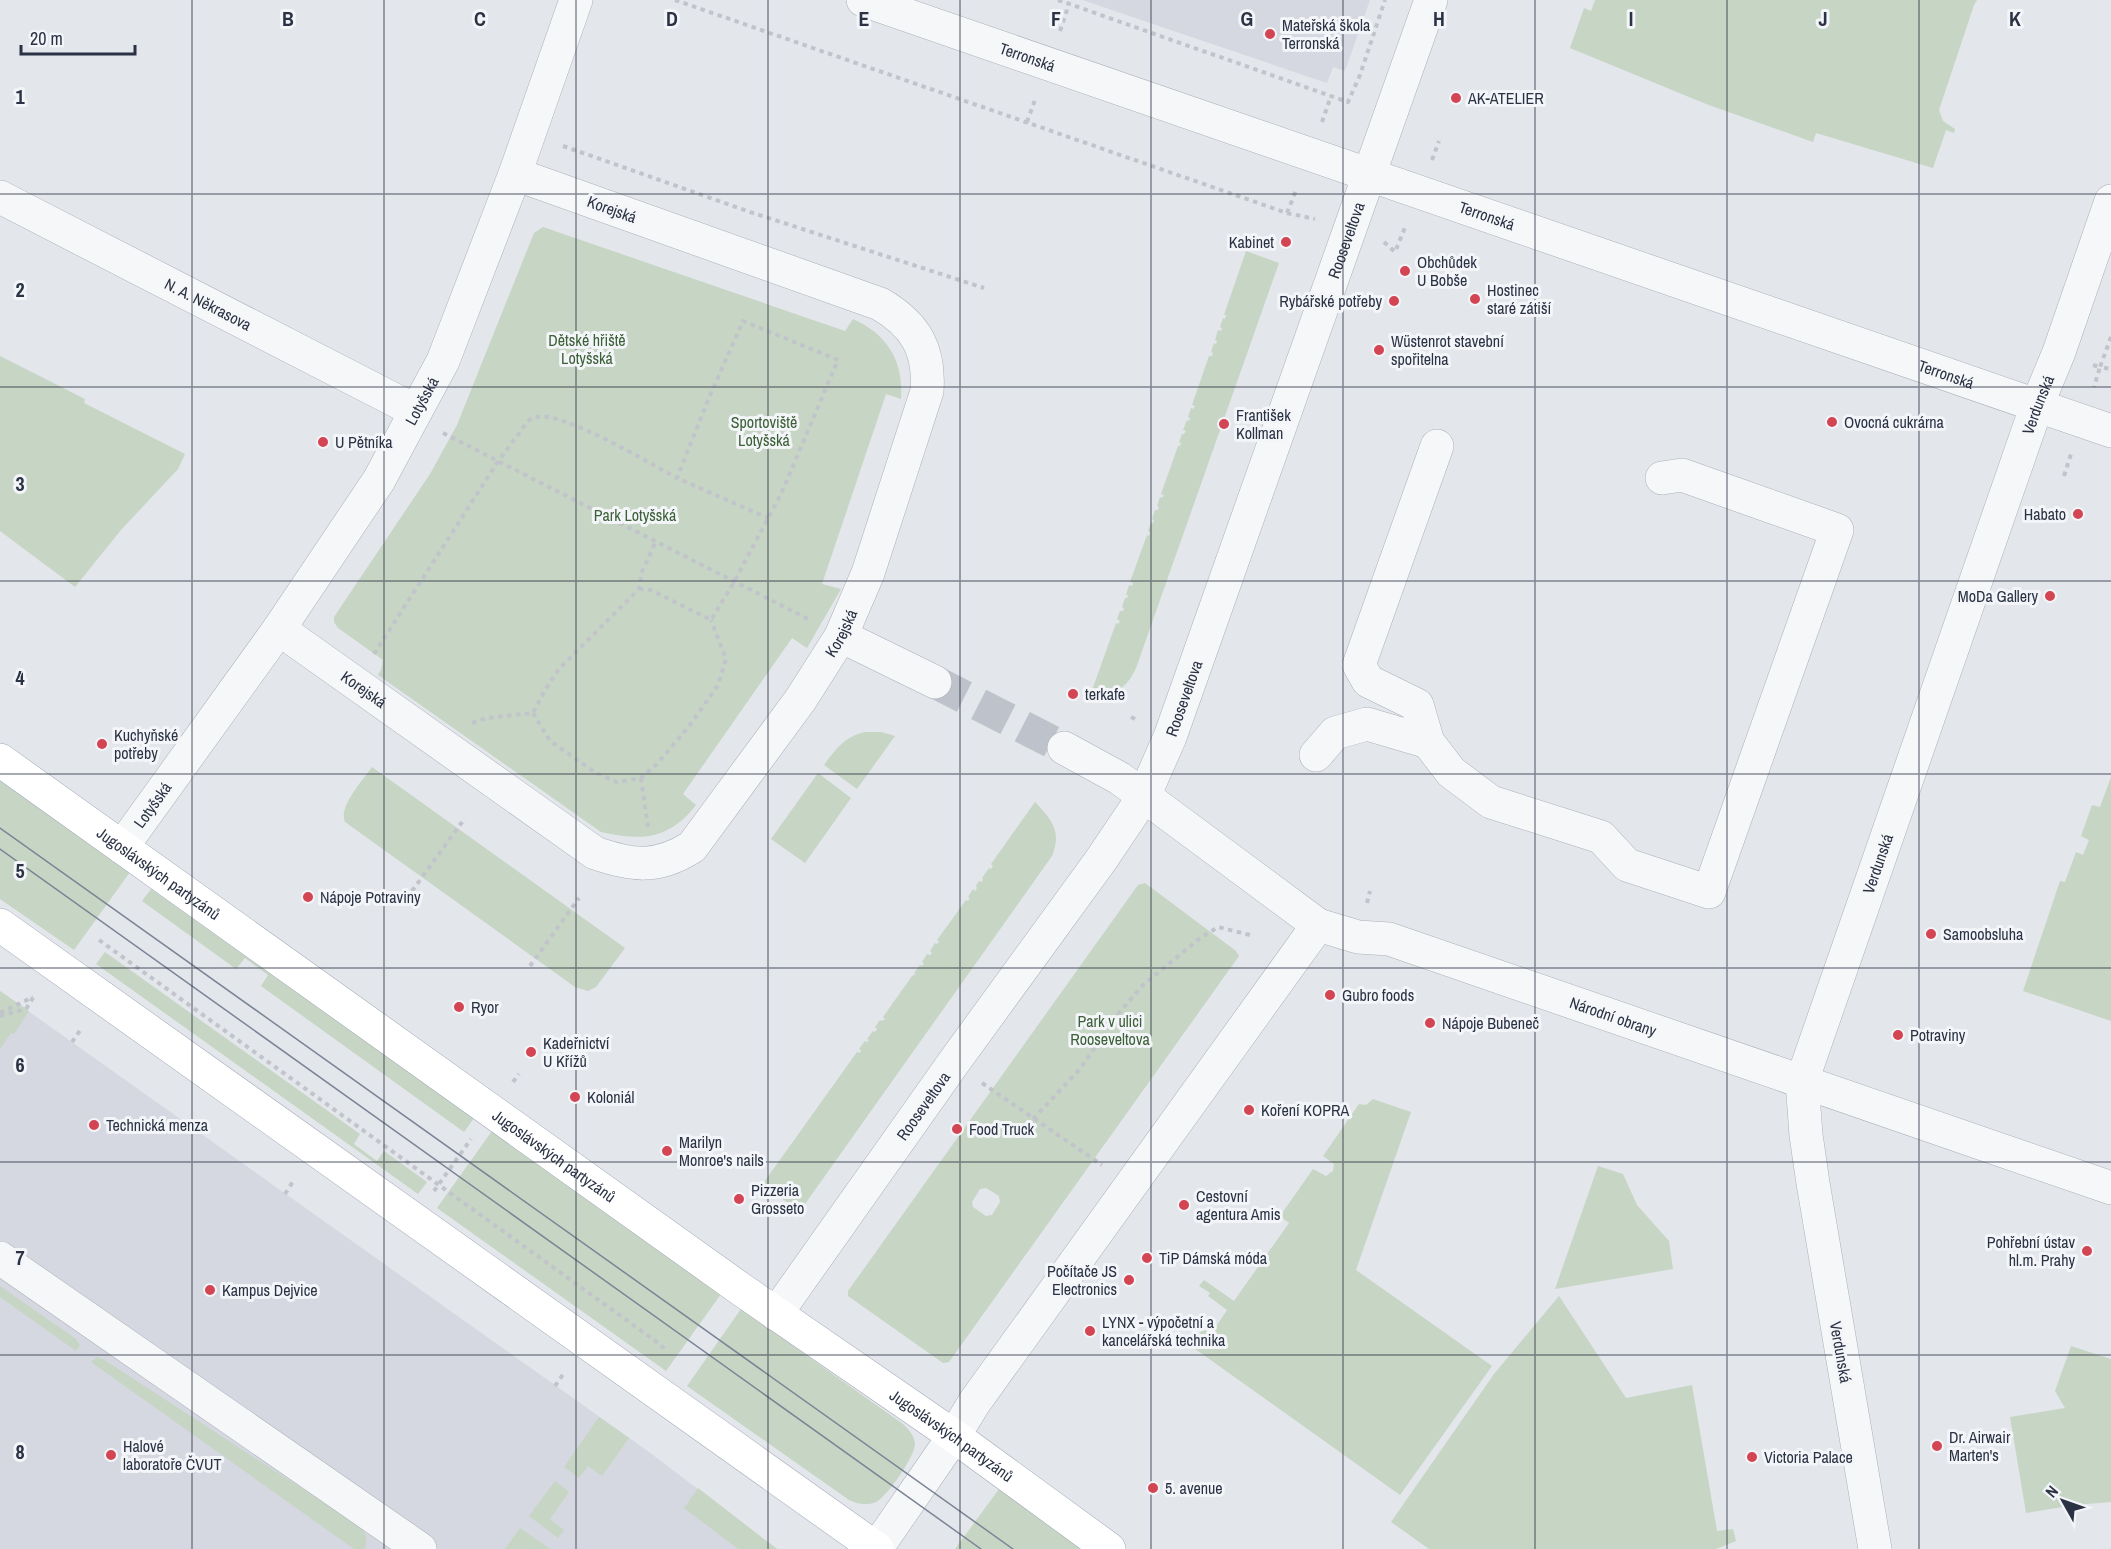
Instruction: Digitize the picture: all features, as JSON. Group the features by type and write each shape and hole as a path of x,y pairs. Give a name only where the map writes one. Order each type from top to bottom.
{"main road":[{"name":"Jugoslávských partyzánů","path":"0,760 776,1314 954,1436 1109,1549"},
{"path":"0,925 876,1549"}],"street":[{"name":"Lotyšská","path":"122,847 279,629 379,480 443,361 515,174 576,0"},
{"name":"Terronská","path":"863,0 2111,430"},
{"name":"Rooseveltova","path":"776,1314 954,1062 1101,860 1144,796 1170,737 1431,0"},
{"name":"Korejská","path":"279,629 595,853 622,862 653,863 692,847 801,699 841,636 868,573 927,391 929,374 920,341 895,313 880,304 515,174"},
{"name":"N. A. Někrasova","path":"0,197 416,411"},
{"name":"Verdunská","path":"1875,1549 1811,1173 1802,1081 2037,405 2059,352 2111,201"},
{"path":"1437,446 1359,665 1368,681 1416,705 1428,742 1451,772 1491,802 1601,837 1627,865 1709,892 1837,530 1682,475 1662,478"},
{"path":"841,636 935,682"},
{"path":"1316,755 1335,733 1367,724 1428,742"},
{"name":"Národní obrany","path":"1064,748 1119,778 1318,925 1358,937 1389,939 2111,1188"},
{"path":"876,1549 954,1436 974,1402 1318,925"},
{"path":"0,1258 385,1540 420,1549"}],"path":[{"path":"675,0 1287,213 1351,226 1378,236 1395,252"},
{"path":"1058,0 1348,102 1360,75 1385,0"},
{"path":"557,138 563,146 739,208 984,288"},
{"path":"677,478 743,321 838,360 797,458 768,518 711,620"},
{"path":"2111,337 2100,368 2111,369"},
{"path":"354,683 497,462 534,417 544,416 561,420 599,436 677,478 768,518"},
{"path":"442,433 841,636"},
{"path":"533,713 545,690 560,669 639,589 642,572 656,541"},
{"path":"533,713 550,741 596,773 617,782 641,778 656,765 718,685 726,659 711,620 651,590 639,589"},
{"path":"470,724 487,718 533,713"},
{"path":"641,778 646,826 682,853"},
{"path":"412,891 465,819"},
{"path":"530,966 579,898"},
{"path":"1033,1119 1080,1069 1118,1014 1143,985 1199,939 1218,927 1250,935"},
{"path":"99,940 661,1345 668,1353"},
{"path":"34,996 26,1009 0,1014 34,996"},
{"path":"72,1042 81,1029"},
{"path":"954,1062 1033,1119 1131,1184"},
{"path":"414,1219 519,1074"},
{"path":"285,1194 294,1180"},
{"path":"555,1386 564,1374"}],"shaded area":[{"name":"Mateřská škola Terronská","path":"1082,0 1370,0 1345,71 1333,67 1327,83"},
{"name":"Kampus Dejvice","path":"0,991 649,1452 777,1549 0,1549"}],"green space":[{"path":"1595,0 1977,0 1939,110 1943,121 1955,129 1954,133 1946,130 1933,168 1816,133 1813,142 1706,104 1570,48 1584,8 1591,11"},
{"name":"Park Lotyšská","path":"543,227 845,331 853,319 875,332 884,341 891,350 900,373 901,399 886,394 822,584 841,589 807,648 792,638 683,794 696,805 686,817 665,831 642,837 601,832 378,675 383,660 338,628 334,622 334,617 430,474 457,425 534,233"},
{"path":"1246,251 1279,263 1136,668 1123,687 1106,694 1090,696 1116,623 1120,621 1117,619 1120,611 1123,611 1122,607 1128,595 1126,595 1129,585 1132,586 1133,583 1130,582 1147,535 1149,536 1148,531 1154,520 1152,519 1155,510 1158,510 1160,497 1164,495 1161,494 1178,446 1180,446 1182,434 1186,431 1183,430 1187,420 1189,421 1191,408 1195,406 1192,405 1209,356 1212,356 1211,352 1217,341 1215,340 1218,330 1221,331 1220,327 1223,318 1225,319 1226,315 1224,315"},
{"path":"0,356 85,399 84,403 185,454 178,469 121,530 75,587 0,531"},
{"path":"866,732 881,732 895,736 857,789 824,765 847,740"},
{"path":"372,767 625,948 596,987 588,991 575,987 345,822 345,809 348,801"},
{"path":"818,773 851,798 805,863 771,839"},
{"path":"2111,777 2111,1021 2023,991 2060,881 2065,882 2076,852 2083,855 2089,840 2081,836 2092,805 2100,807"},
{"path":"0,781 130,872 74,950 0,899"},
{"path":"1035,802 1054,826 1056,840 1052,856 800,1211 762,1185 857,1052 860,1053 859,1049 865,1041 869,1040 867,1039 873,1031 875,1032 877,1029 875,1027 880,1020 885,1019 883,1017 912,976 916,974 914,973 920,965 922,966 927,954 932,953 930,951 935,943 939,942 937,940 966,900 968,901 970,898 968,897 973,889 975,891 979,881 982,882 982,878 993,866 991,864"},
{"name":"Park v ulici Rooseveltova","path":"1145,883 1236,951 1239,956 949,1362 943,1363 848,1296 848,1291 1138,885","holes":["986,1188 999,1196 1000,1202 992,1215 986,1216 973,1207 972,1202 980,1189"]},
{"path":"151,889 474,1118 464,1132 261,986 268,975 245,958 236,969 142,901"},
{"path":"105,952 360,1134 354,1144 377,1161 384,1151 427,1182 418,1194 96,964"},
{"path":"0,991 29,1011 14,1034 11,1033 0,1049"},
{"path":"1373,1099 1411,1112 1356,1270 1492,1366 1400,1495 1191,1346 1203,1329 1211,1334 1227,1310 1208,1296 1210,1293 1199,1286 1204,1280 1234,1301 1289,1223 1280,1216 1313,1169 1326,1176 1333,1171 1334,1164 1323,1156 1359,1104 1366,1105"},
{"path":"492,1131 721,1294 666,1371 437,1208"},
{"path":"1598,1166 1623,1174 1637,1205 1669,1241 1673,1269 1555,1289"},
{"path":"0,1286 76,1339 80,1345 76,1351 0,1297"},
{"path":"1559,1296 1626,1398 1692,1385 1717,1531 1733,1529 1736,1541 1716,1549 1429,1549 1391,1522 1494,1374"},
{"path":"741,1309 903,1424 911,1433 914,1438 914,1450 906,1466 881,1499 865,1504 849,1500 687,1386"},
{"path":"2071,1346 2111,1359 2111,1502 2026,1513 2010,1417 2065,1408 2055,1391"},
{"path":"97,1357 361,1527 366,1538 364,1549 354,1549 91,1362"},
{"path":"599,1417 629,1438 602,1476 588,1466 579,1478 564,1467"},
{"path":"555,1481 569,1492 550,1519 564,1530 558,1538 529,1516"},
{"path":"698,1488 777,1549 738,1549 684,1508"},
{"path":"999,1489 1081,1549 955,1549"},
{"path":"520,1528 550,1549 505,1549"}],"tunnel":[{"path":"935,682 1064,748"}],"tram line":[{"path":"0,828 1013,1549"},
{"path":"0,849 981,1549"}],"place":[{"name":"Mateřská škola Terronská","path":"1270,34"},
{"name":"AK-ATELIER","path":"1456,98"},
{"name":"Kabinet","path":"1286,242"},
{"name":"Obchůdek U Bobše","path":"1405,271"},
{"name":"Hostinec staré zátiší","path":"1475,299"},
{"name":"Rybářské potřeby","path":"1394,301"},
{"name":"Wüstenrot stavební spořitelna","path":"1379,350"},
{"name":"Ovocná cukrárna","path":"1832,422"},
{"name":"František Kollman","path":"1224,424"},
{"name":"U Pětníka","path":"323,442"},
{"name":"Habato","path":"2078,514"},
{"name":"MoDa Gallery","path":"2050,596"},
{"name":"terkafe","path":"1073,694"},
{"name":"Kuchyňské potřeby","path":"102,744"},
{"name":"Nápoje Potraviny","path":"308,897"},
{"name":"Samoobsluha","path":"1931,934"},
{"name":"Gubro foods","path":"1330,995"},
{"name":"Ryor","path":"459,1007"},
{"name":"Nápoje Bubeneč","path":"1430,1023"},
{"name":"Potraviny","path":"1898,1035"},
{"name":"Kadeřnictví U Křížů","path":"531,1052"},
{"name":"Koloniál","path":"575,1097"},
{"name":"Koření KOPRA","path":"1249,1110"},
{"name":"Technická menza","path":"94,1125"},
{"name":"Food Truck","path":"957,1129"},
{"name":"Marilyn Monroe's nails","path":"667,1151"},
{"name":"Pizzeria Grosseto","path":"739,1199"},
{"name":"Cestovní agentura Amis","path":"1184,1205"},
{"name":"Pohřební ústav hl.m. Prahy","path":"2087,1251"},
{"name":"TiP Dámská móda","path":"1147,1258"},
{"name":"Počítače JS Electronics","path":"1129,1280"},
{"name":"Kampus Dejvice","path":"210,1290"},
{"name":"LYNX - výpočetní a kancelářská technika","path":"1090,1331"},
{"name":"Dr. Airwair Marten's","path":"1937,1446"},
{"name":"Halové laboratoře ČVUT","path":"111,1455"},
{"name":"Victoria Palace","path":"1752,1457"},
{"name":"5. avenue","path":"1153,1488"}],"park label":[{"name":"Dětské hřiště Lotyšská","path":"587,349"},
{"name":"Sportoviště Lotyšská","path":"764,431"}]}
